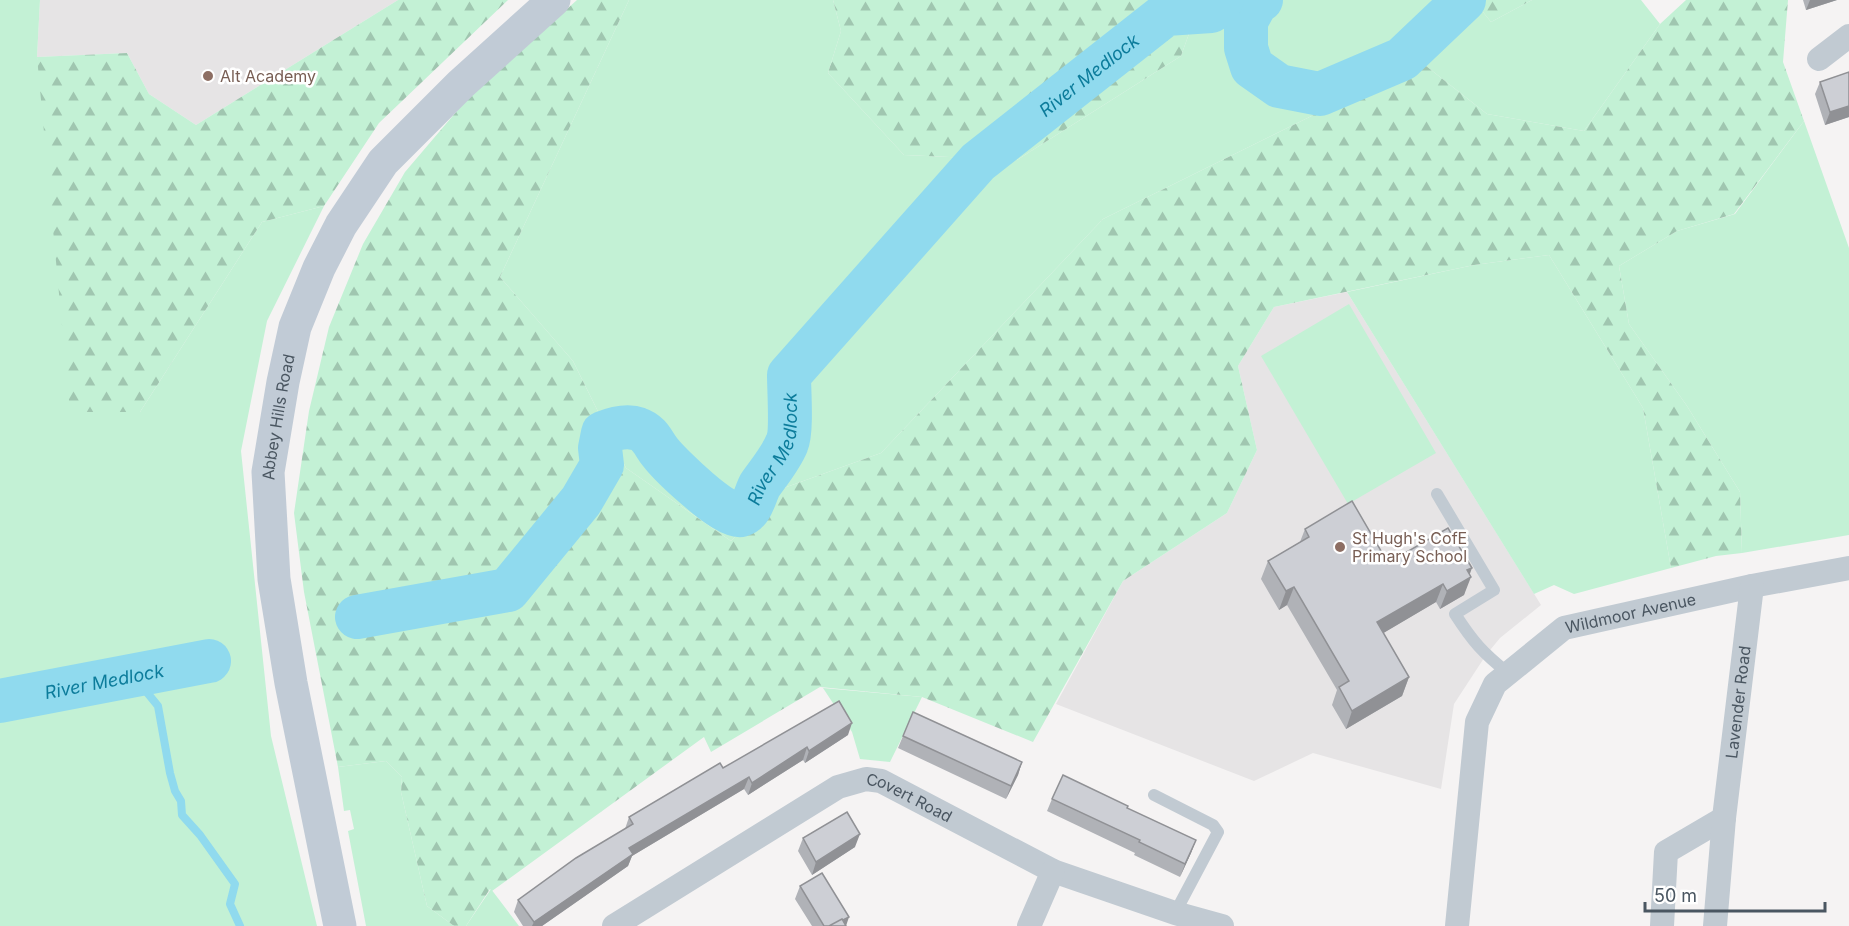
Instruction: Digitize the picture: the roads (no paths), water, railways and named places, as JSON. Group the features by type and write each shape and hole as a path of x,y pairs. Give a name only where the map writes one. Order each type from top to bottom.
{"main road":[{"name":"Abbey Hills Road","path":"340,926 291,683 274,579 268,472 293,338 299,317 341,225 383,162 461,84 554,0"}],"street":[{"path":"1819,59 1849,36"},
{"name":"Wildmoor Avenue","path":"1457,926 1477,722 1495,684 1564,628 1752,586 1849,568"},
{"name":"Lavender Road","path":"1715,926 1752,586"},
{"name":"Covert Road","path":"614,926 838,787 866,779 881,781 1053,871 1175,913 1222,926"},
{"path":"1662,926 1666,852 1725,818"},
{"path":"1029,926 1053,871"}],"lane":[{"path":"1437,494 1494,590 1455,614 1472,640 1508,673"},
{"path":"1154,795 1213,825 1218,832 1175,913"}],"waterway":[{"name":"River Medlock","path":"357,617 508,590 581,501 602,465 600,448 603,433 616,429 629,427 642,431 675,468 711,500 734,514 745,513 751,507 760,485 778,459 789,437 789,375 978,162 1166,14 1211,11 1222,0"},
{"name":"River Medlock","path":"1261,0 1256,3 1246,21 1246,48 1252,67 1279,86 1320,94 1402,59 1464,0"},
{"name":"River Medlock","path":"0,701 209,661"},
{"path":"119,678 131,691 145,690 158,706 170,773 175,791 181,801 182,815 200,835 235,884 230,904 240,926"}],"place":[{"name":"Alt Academy","path":"208,76"},
{"name":"St Hugh's CofE Primary School","path":"1340,547"}]}
